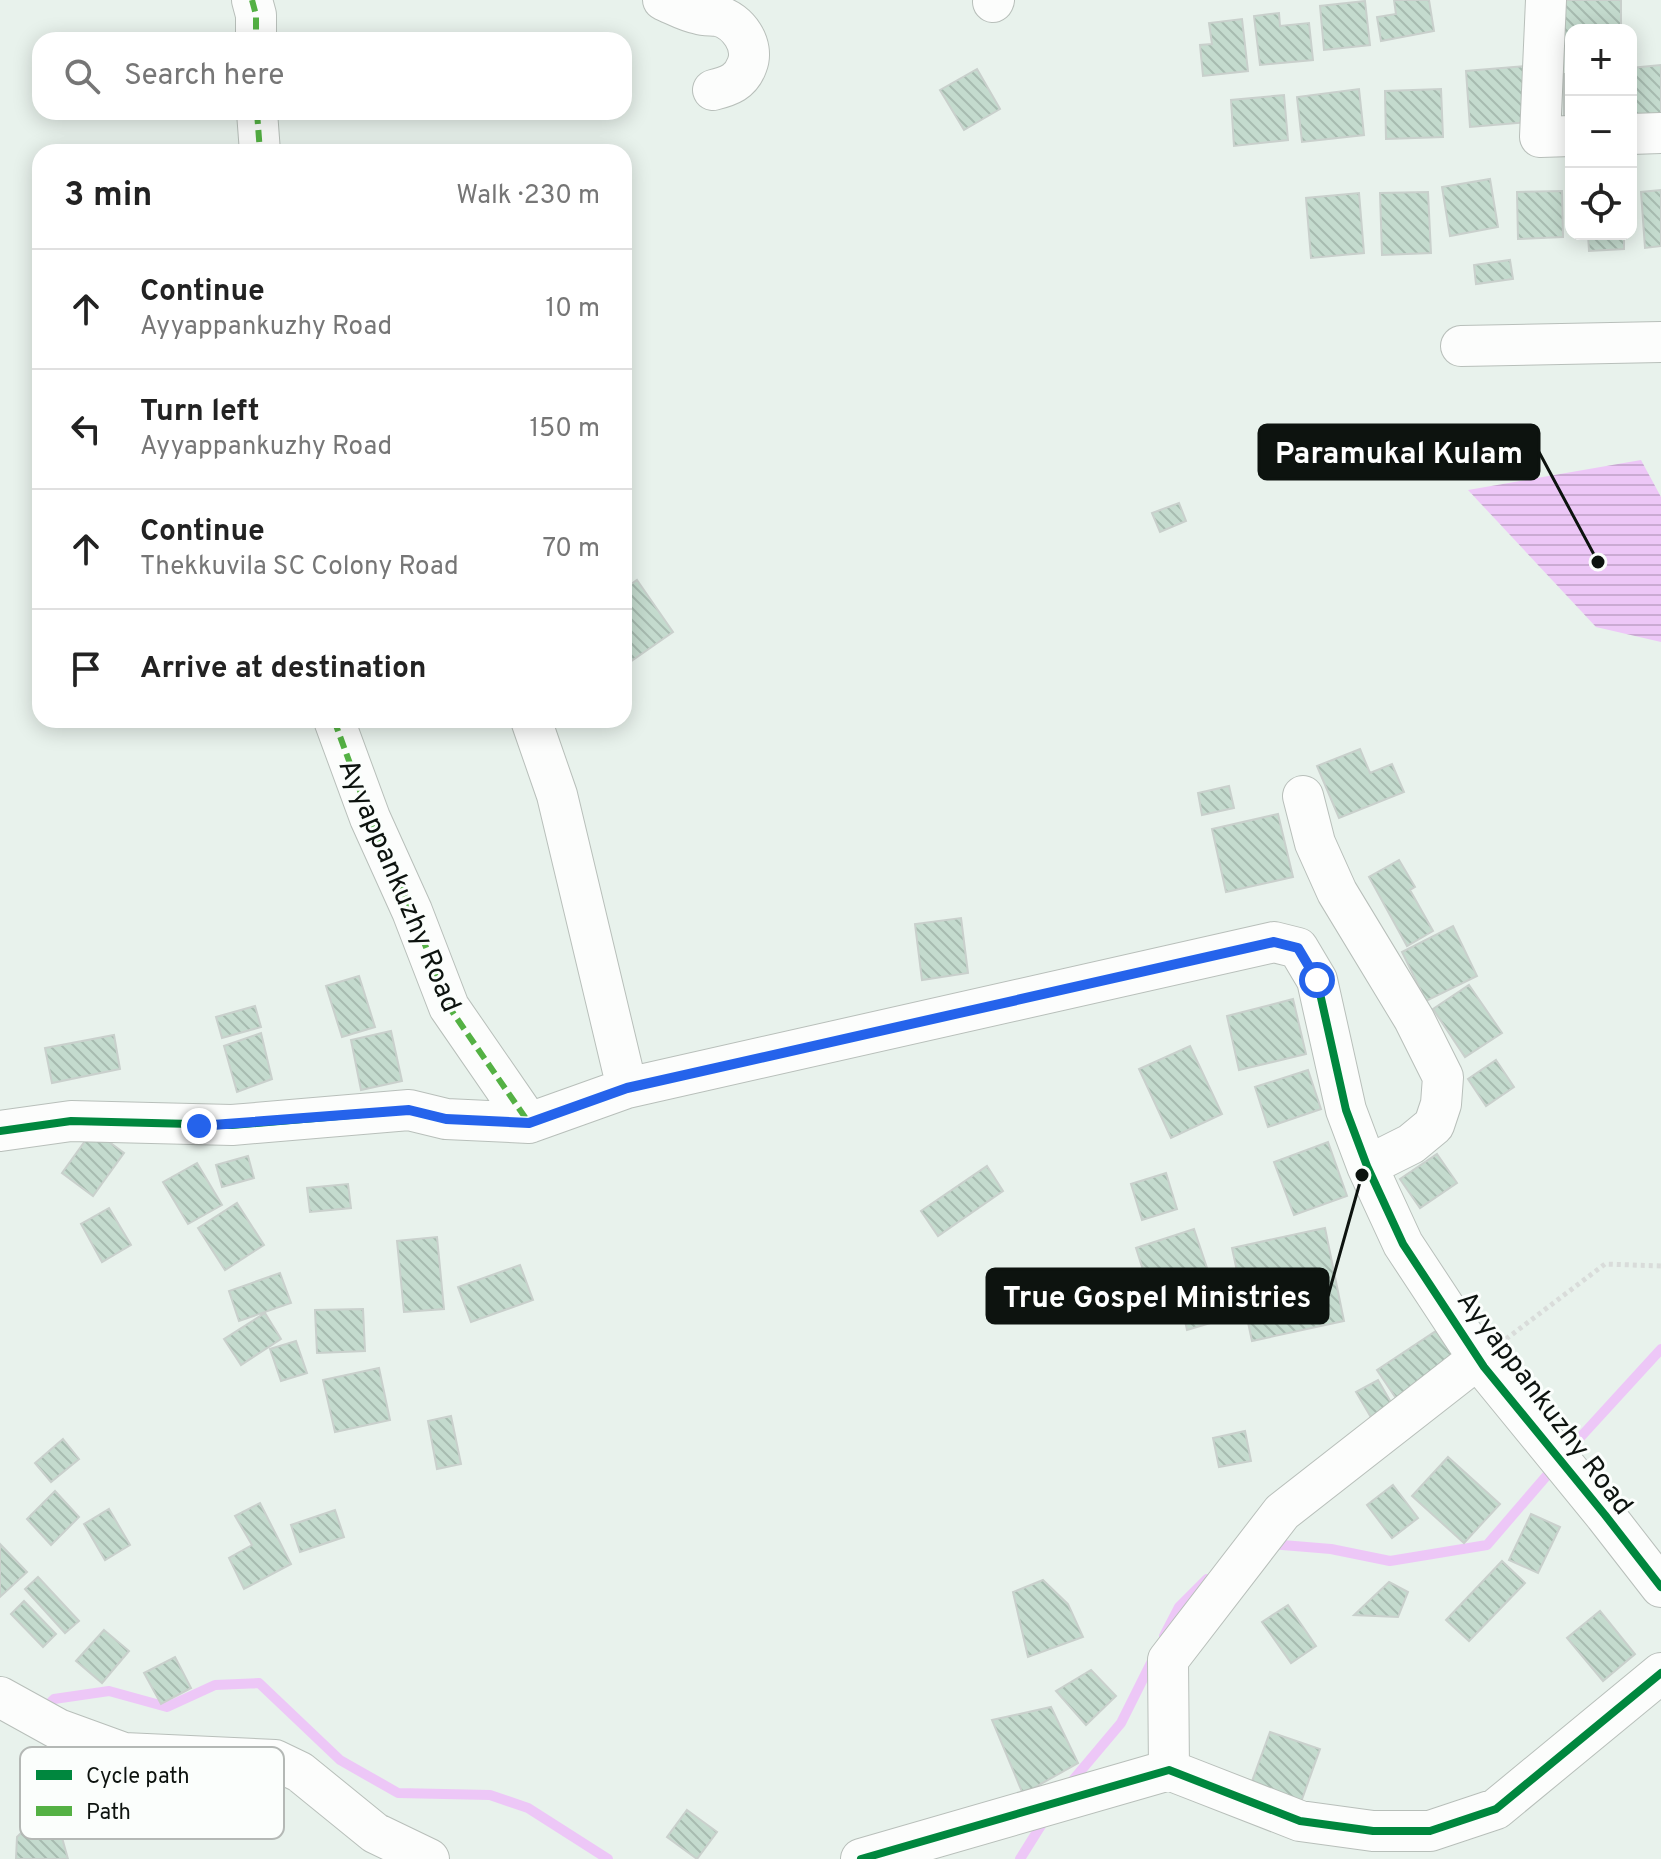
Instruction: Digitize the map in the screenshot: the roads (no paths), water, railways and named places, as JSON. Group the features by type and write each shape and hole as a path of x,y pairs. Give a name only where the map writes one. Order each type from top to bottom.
{"street":[{"path":"252,0 256,32"},
{"path":"663,0 698,14 721,17 736,25 750,48 749,60 741,78 729,86 713,90"},
{"path":"1546,0 1540,137 1565,136"},
{"path":"258,120 259,144"},
{"path":"1637,134 1661,133"},
{"path":"1461,346 1661,342"},
{"name":"Ayyappankuzhy Road","path":"337,728 370,818 412,911 449,1007 529,1123 627,1088 1274,942 1298,948 1317,980 1346,1110 1367,1166 1403,1244 1481,1363 1661,1587"},
{"path":"534,728 557,795 627,1088"},
{"path":"1303,796 1315,843 1337,892 1414,1019 1443,1077 1441,1104 1434,1125 1411,1144 1367,1166"},
{"path":"0,1131 71,1121 221,1125 409,1110 446,1119 529,1123"},
{"path":"1169,1770 1168,1660 1282,1512 1481,1363"},
{"path":"861,1859 1169,1770 1300,1821 1373,1831 1430,1831 1496,1809 1661,1673"},
{"path":"0,1697 58,1729 108,1747"},
{"path":"284,1764 300,1772 375,1833 429,1859"}],"waterway":[{"path":"1565,1454 1661,1349"},
{"path":"1270,1544 1331,1549 1390,1561 1487,1545 1555,1466"},
{"path":"1164,1636 1179,1607 1207,1579"},
{"path":"1068,1786 1121,1723 1154,1657"},
{"path":"41,1703 48,1705 54,1699 109,1691 167,1707 215,1685 259,1683 340,1760 398,1793 490,1795 528,1808 608,1859"},
{"path":"1020,1859 1045,1819"}],"place":[{"name":"Paramukal Kulam","path":"1598,562"},
{"name":"True Gospel Ministries","path":"1362,1175"}]}
